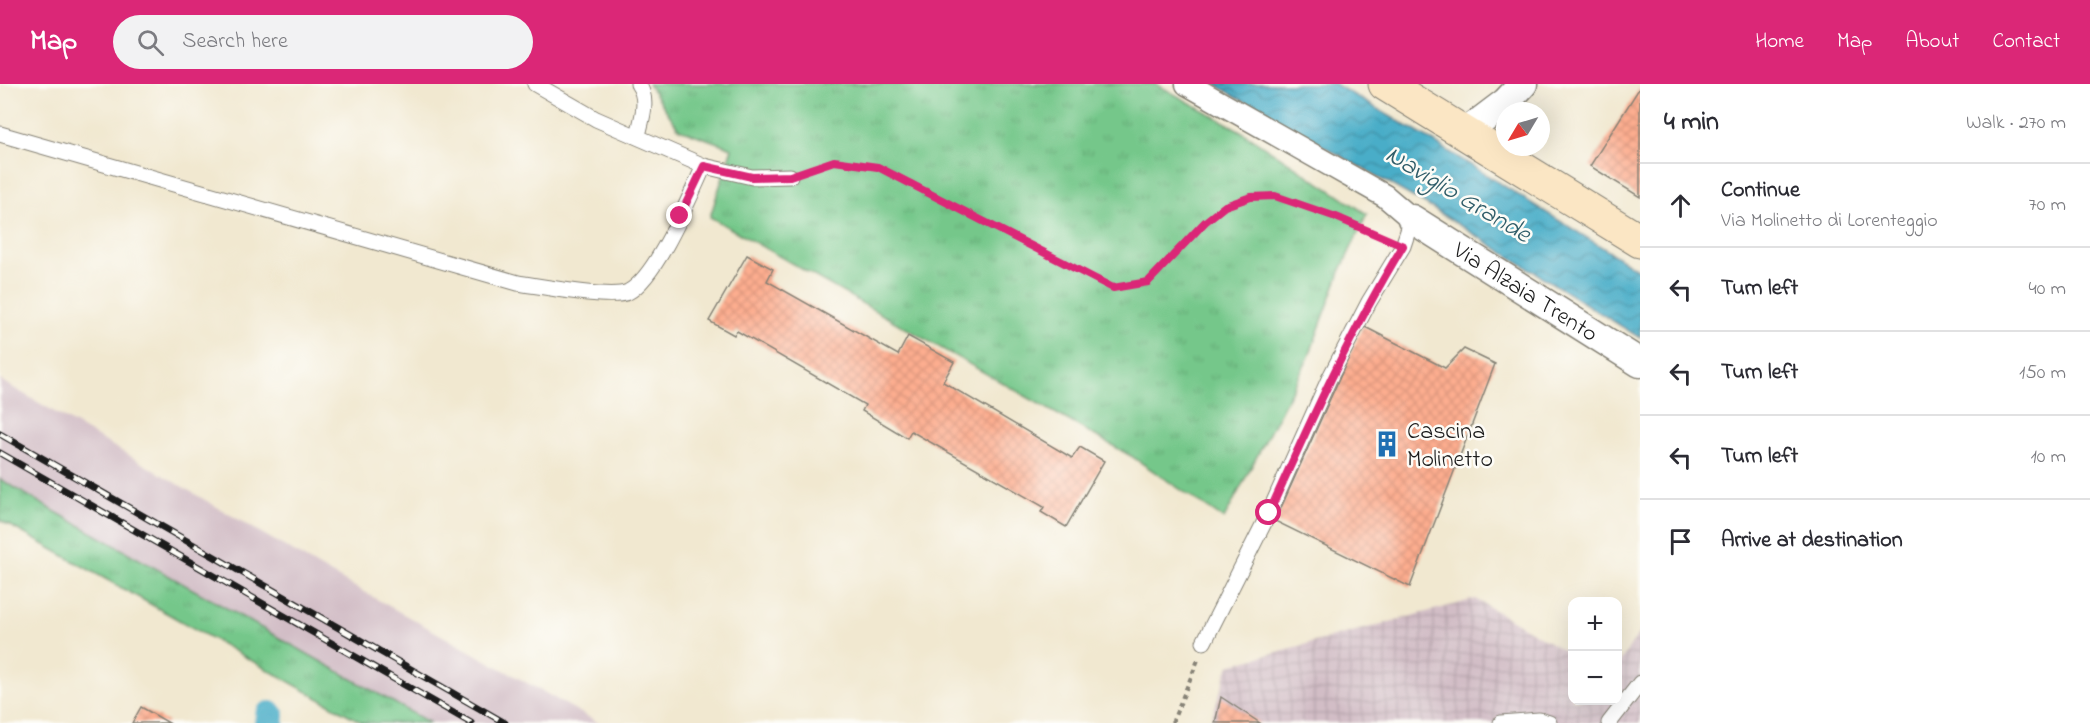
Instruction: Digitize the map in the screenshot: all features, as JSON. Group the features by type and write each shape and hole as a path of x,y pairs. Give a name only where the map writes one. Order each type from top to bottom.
{"main road":[{"path":"1385,84 1640,241"}],"street":[{"path":"1187,84 1385,196 1412,219"},
{"path":"1465,133 1506,102 1523,84"},
{"name":"Via Alzaia Trento","path":"1412,219 1640,363"}],"lane":[{"path":"535,84 596,119 638,135 704,166 752,177 790,176"},
{"path":"638,84 645,110 638,135"},
{"path":"0,134 518,283 606,295 627,293 643,280 658,256 704,166"},
{"path":"1204,642 1269,513 1329,379 1369,302 1403,246 1412,219"},
{"path":"1609,723 1640,683"},
{"path":"1501,723 1539,720 1549,723"}],"path":[{"path":"790,176 834,161 878,167 1113,288 1148,282 1205,222 1225,206 1251,197 1275,196 1336,217 1403,246"},
{"path":"1172,723 1204,642"}],"shaded area":[{"path":"0,380 328,572 599,723 430,723 54,511 0,479"},
{"path":"1475,599 1568,653 1568,705 1622,705 1622,659 1640,631 1640,723 1210,723 1229,665"}],"green space":[{"path":"648,84 1156,84 1239,130 1367,214 1340,272 1308,359 1224,519 1131,456 710,217 732,148 679,129"},
{"path":"0,479 430,723 363,723 0,520"}],"water":[{"name":"Naviglio Grande","path":"1214,84 1335,84 1429,139 1640,271 1640,338 1432,208"}],"building":[{"path":"1640,87 1640,197 1590,166"},
{"path":"747,255 773,269 767,281 898,355 908,336 954,362 943,382 1072,458 1080,447 1104,461 1066,527 1041,512 1044,507 911,431 907,438 862,411 865,405 737,331 734,335 709,321"},
{"name":"Cascina Molinetto","path":"1363,326 1445,368 1464,349 1495,364 1410,587 1275,521"},
{"path":"1221,697 1260,723 1215,723"},
{"path":"141,707 169,723 132,723"}],"waterway":[{"path":"269,723 270,716"}],"railway":[{"path":"0,434 505,723"},
{"path":"0,453 471,723"}],"place":[{"name":"Cascina Molinetto","path":"1387,444"}],"route":[{"path":"680,216 704,166 752,177 790,176 834,161 878,167 1113,288 1148,282 1205,222 1225,206 1251,197 1275,196 1336,217 1403,246 1369,302 1329,379 1269,513"}]}
